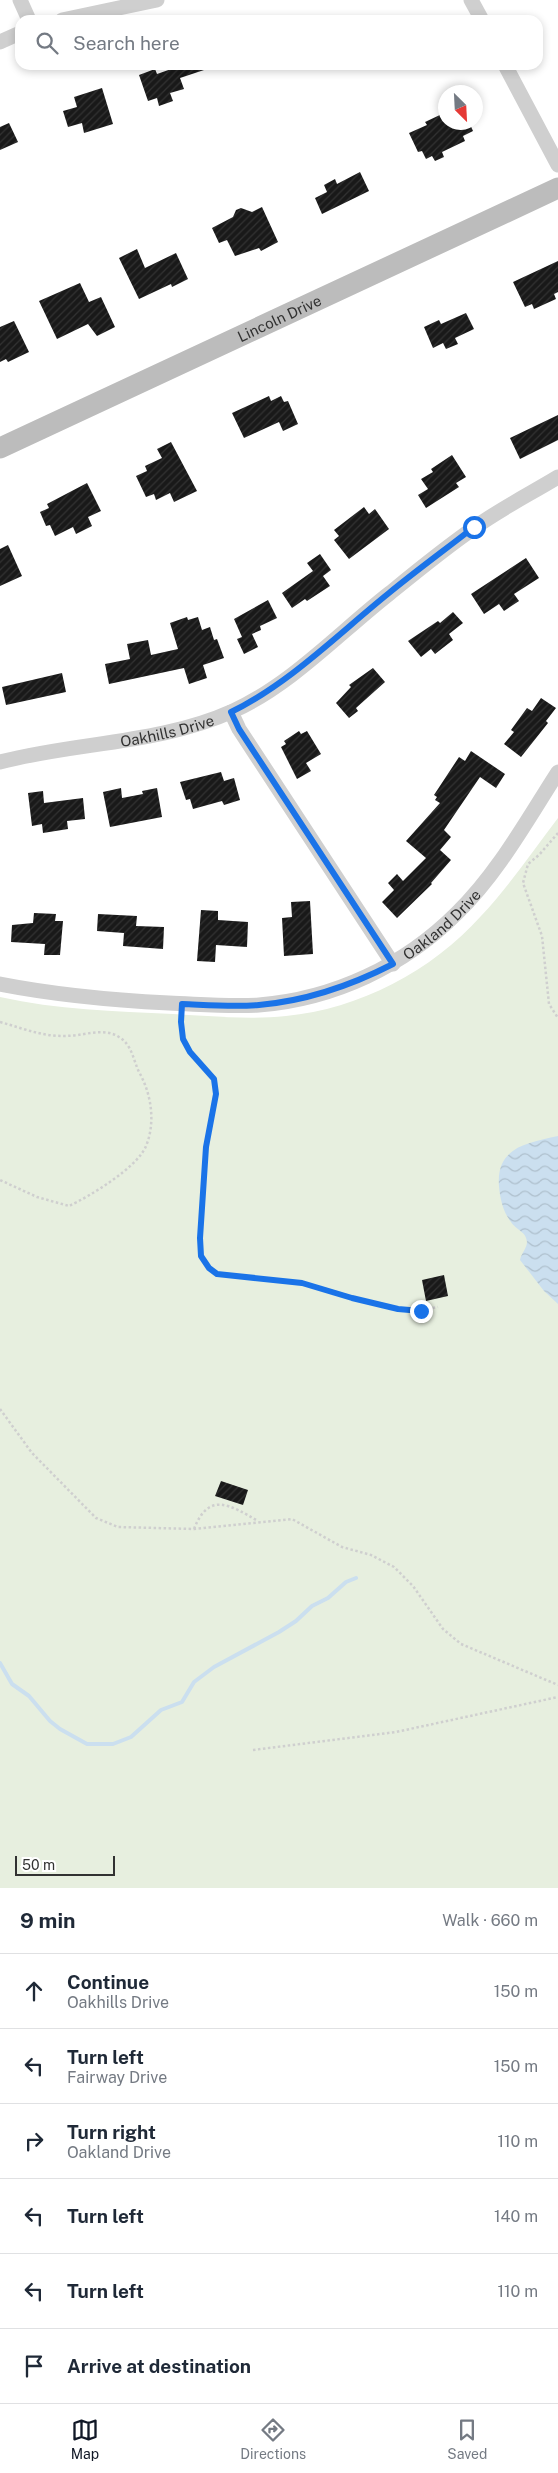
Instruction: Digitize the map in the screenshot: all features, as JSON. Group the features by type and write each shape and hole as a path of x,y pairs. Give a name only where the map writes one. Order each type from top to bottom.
{"street":[{"path":"20,0 27,15"},
{"path":"74,15 95,6 157,0"},
{"path":"471,0 479,15"},
{"path":"0,42 15,35"},
{"path":"508,70 558,165"},
{"name":"Lincoln Drive","path":"0,448 558,188"},
{"name":"Oakhills Drive","path":"0,762 48,751 150,735 231,712 262,695 325,648 390,593 474,527 558,477"},
{"path":"231,712 239,729 393,964"},
{"name":"Oakland Drive","path":"0,984 72,996 182,1004 258,1005 290,1000 346,984 393,964 425,942 469,901 518,833 558,772"}],"path":[{"path":"558,833 539,855 528,864 523,883 542,936 549,1004 558,1018"},
{"path":"182,1004 181,1022 183,1039 190,1052 214,1079 216,1094 206,1147 201,1210 201,1256 209,1268 217,1274 302,1283 398,1309 421,1311 438,1307"},
{"path":"0,1022 48,1036 98,1032 118,1036 131,1049 134,1062 148,1089 151,1107 146,1146 139,1156 105,1186 89,1197 69,1206 37,1197 0,1180"},
{"path":"0,1408 32,1453 96,1518 118,1527 194,1529 292,1519 342,1547 371,1555 394,1567 412,1586 443,1629 461,1644 558,1685"},
{"path":"194,1529 200,1515 208,1507 220,1504 234,1507 259,1522"},
{"path":"253,1750 396,1732 558,1697"}],"green space":[{"path":"558,818 558,1888 0,1888 0,997 43,1005 86,1009 244,1018 286,1016 340,1005 367,996 417,970 462,936 501,893"}],"water":[{"path":"558,1136 558,1304 544,1291 520,1260 527,1242 523,1233 513,1225 506,1214 501,1200 499,1173 508,1155 516,1149 535,1141"}],"building":[{"path":"152,70 155,70 157,74 168,70 204,70 180,78 184,89 170,93 173,101 159,106 157,98 148,101 139,75"},
{"path":"102,88 113,124 84,133 82,123 68,127 63,111 77,107 74,97"},
{"path":"438,116 438,130 473,131 463,136 465,141 442,152 444,157 435,161 432,156 426,159 422,151 418,152 409,133 427,125 425,122"},
{"path":"9,123 18,142 0,150 0,127"},
{"path":"360,172 369,191 322,214 315,198 327,192 324,185 335,179 337,184"},
{"path":"262,207 278,242 261,251 259,248 235,256 227,240 219,243 212,228 233,217 236,210 241,208 252,212"},
{"path":"137,249 145,268 176,253 188,279 172,287 171,284 139,299 119,258"},
{"path":"558,261 558,292 554,294 556,299 534,309 532,304 525,307 513,282"},
{"path":"80,283 89,302 101,297 115,327 97,336 88,324 57,339 39,301"},
{"path":"466,313 474,329 455,338 458,344 446,349 443,343 433,348 424,327 439,320 441,324"},
{"path":"14,321 29,352 8,362 6,359 0,362 0,327"},
{"path":"269,396 271,401 281,396 284,402 288,401 298,424 283,431 279,422 244,438 232,413"},
{"path":"558,415 558,440 520,459 510,438"},
{"path":"171,442 197,491 174,502 170,493 156,500 154,494 146,497 136,476 147,471 145,466 162,458 157,449"},
{"path":"452,455 466,477 456,483 459,487 426,508 418,495 428,489 421,479 433,472 431,469"},
{"path":"87,483 101,511 88,517 92,526 76,534 73,527 55,536 50,525 46,526 40,512 49,508 47,504"},
{"path":"364,507 369,514 375,509 389,529 349,559 334,540 339,536 334,530"},
{"path":"8,545 22,576 0,586 0,549"},
{"path":"320,554 331,570 323,576 330,586 292,608 282,593 313,571 307,563"},
{"path":"526,558 539,578 514,594 519,601 504,611 499,604 484,614 471,594"},
{"path":"268,600 277,618 260,626 261,630 252,634 258,647 244,654 237,639 242,637 234,619"},
{"path":"453,612 463,623 449,634 453,640 435,654 431,649 421,657 408,641 438,621 440,623"},
{"path":"187,617 188,620 198,617 202,630 210,627 214,640 217,639 224,658 203,665 207,678 189,684 184,668 109,684 105,664 130,659 127,644 148,640 151,655 178,649 170,623"},
{"path":"373,668 385,682 356,708 358,711 349,718 336,703 351,687 349,685"},
{"path":"62,673 66,692 6,705 2,687"},
{"path":"541,698 556,708 546,721 548,723 521,757 504,744 514,732 511,730 527,708 532,711"},
{"path":"299,731 301,734 307,731 321,754 306,763 311,771 297,779 281,747 286,744 284,741"},
{"path":"471,751 505,774 496,788 480,777 444,830 451,837 440,850 451,860 432,884 397,918 382,902 394,890 388,883 397,874 403,881 426,858 406,841 440,803 435,800 437,797 434,795 459,757 465,761"},
{"path":"221,772 224,781 234,778 240,800 224,805 222,801 193,809 190,799 186,800 180,782"},
{"path":"121,788 122,798 143,794 142,791 157,788 162,817 110,827 103,792"},
{"path":"43,791 44,803 83,798 85,819 67,821 68,829 43,833 42,824 32,826 28,793"},
{"path":"310,901 313,954 284,956 282,918 292,917 291,902"},
{"path":"201,910 218,911 218,920 248,922 247,947 216,945 215,962 197,961"},
{"path":"34,913 56,914 55,921 63,921 60,955 44,955 45,944 11,942 12,925 33,923"},
{"path":"98,914 137,916 136,926 164,927 163,949 123,946 124,933 97,931"},
{"path":"444,1275 448,1296 426,1301 422,1280"},
{"path":"221,1481 248,1490 243,1505 215,1496"}],"waterway":[{"path":"0,1663 12,1684 29,1696 50,1721 60,1729 87,1744 113,1744 131,1737 161,1710 182,1702 194,1682 214,1667 279,1632 296,1621 312,1606 328,1598 346,1582 356,1578"}],"route":[{"path":"421,1311 398,1309 302,1283 217,1274 209,1268 201,1256 200,1238 206,1147 216,1094 214,1079 190,1052 183,1039 181,1022 182,1004 258,1005 290,1000 346,984 393,964 239,729 231,712 262,695 325,648 390,593 474,527"}]}
